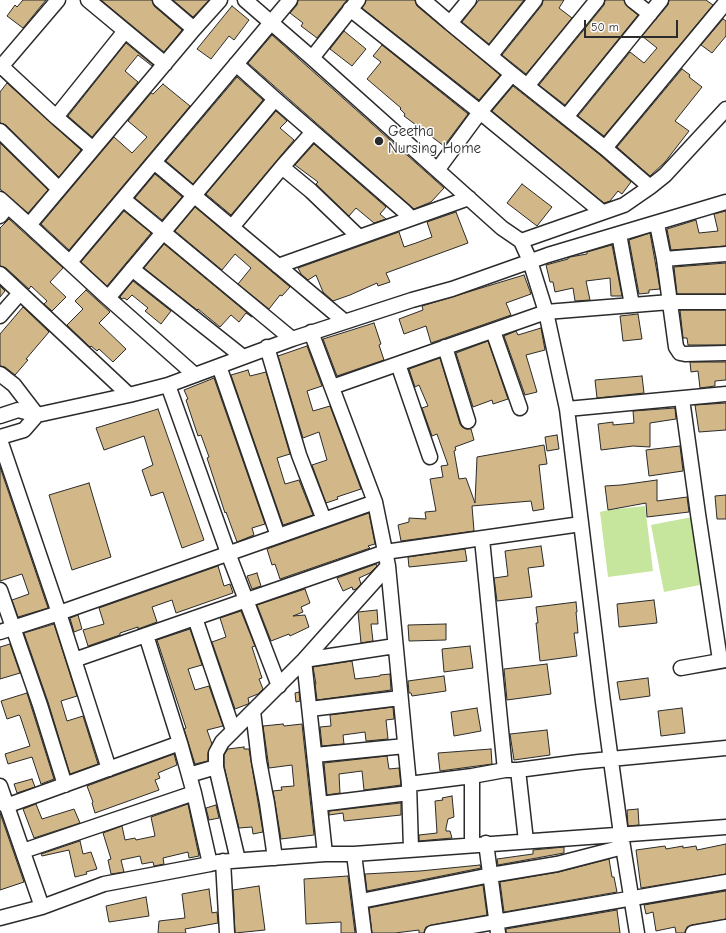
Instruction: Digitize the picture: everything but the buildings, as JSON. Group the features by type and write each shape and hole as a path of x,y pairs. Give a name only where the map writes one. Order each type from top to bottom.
{"street":[{"path":"58,0 1,67 93,149"},
{"path":"88,0 164,64"},
{"path":"160,0 194,29"},
{"path":"29,225 164,64 220,0"},
{"path":"245,0 272,22 438,169 502,228 521,241 530,262 546,312 567,409 611,759 622,841 637,933"},
{"path":"70,262 290,0"},
{"path":"423,0 526,86 605,148 650,187"},
{"path":"450,22 469,0"},
{"path":"490,56 535,0"},
{"path":"526,86 597,0"},
{"path":"632,0 650,14"},
{"path":"566,117 661,0"},
{"path":"605,148 726,1"},
{"path":"312,58 354,4 480,112 602,212"},
{"path":"56,116 125,31"},
{"path":"236,64 411,218"},
{"path":"438,169 480,112 512,74"},
{"path":"108,298 275,99"},
{"path":"521,241 624,205 665,175 726,109"},
{"path":"0,131 59,189"},
{"path":"232,227 282,166 313,132"},
{"path":"154,162 344,322"},
{"path":"282,166 359,237"},
{"path":"278,266 469,198"},
{"path":"123,199 292,339"},
{"path":"0,416 18,410 37,415 168,385 267,347 412,300 452,289 530,262 548,254 657,224 726,202"},
{"path":"3,207 29,225 108,298 196,375"},
{"path":"657,224 664,259 676,348 680,353 726,353"},
{"path":"619,234 632,305"},
{"path":"664,259 726,254"},
{"path":"132,269 243,357"},
{"path":"0,274 129,395"},
{"path":"0,316 20,293"},
{"path":"332,387 546,312 670,302 726,302"},
{"path":"493,331 520,408"},
{"path":"311,332 375,502 387,559 409,789 411,849"},
{"path":"267,347 299,455 324,520"},
{"path":"445,347 468,421"},
{"path":"398,364 430,457"},
{"path":"219,366 278,536"},
{"path":"0,374 14,385 37,415"},
{"path":"168,385 228,553 279,686"},
{"path":"567,409 726,394"},
{"path":"681,668 723,660 682,399"},
{"path":"37,415 24,430 0,438 59,613 109,769"},
{"path":"7,630 375,502"},
{"path":"74,660 246,601 387,559 482,539 581,524"},
{"path":"482,539 512,770 526,841"},
{"path":"238,860 216,767 216,753 222,742 304,660 387,559"},
{"path":"0,590 7,630 40,705 65,785"},
{"path":"195,618 234,730"},
{"path":"146,635 217,863 227,933"},
{"path":"304,660 395,646"},
{"path":"304,660 325,854"},
{"path":"310,709 400,698"},
{"path":"253,711 259,761 275,858"},
{"path":"6,806 180,742"},
{"path":"315,756 405,746"},
{"path":"320,804 512,770 726,748"},
{"path":"189,775 216,767"},
{"path":"472,776 472,844"},
{"path":"0,786 42,907"},
{"path":"23,851 194,793"},
{"path":"0,918 42,907 104,884 238,860 325,854 354,854 526,841 622,841 726,827"},
{"path":"361,901 491,875 557,864 622,841"},
{"path":"486,843 497,927"},
{"path":"354,854 364,933"},
{"path":"432,933 497,927 632,898 726,882"},
{"path":"693,933 726,927"}],"green space":[{"path":"645,506 653,571 608,577 600,512"},
{"path":"692,517 705,584 664,592 651,525"}],"place":[{"name":"Geetha Nursing Home","path":"379,141"}]}
